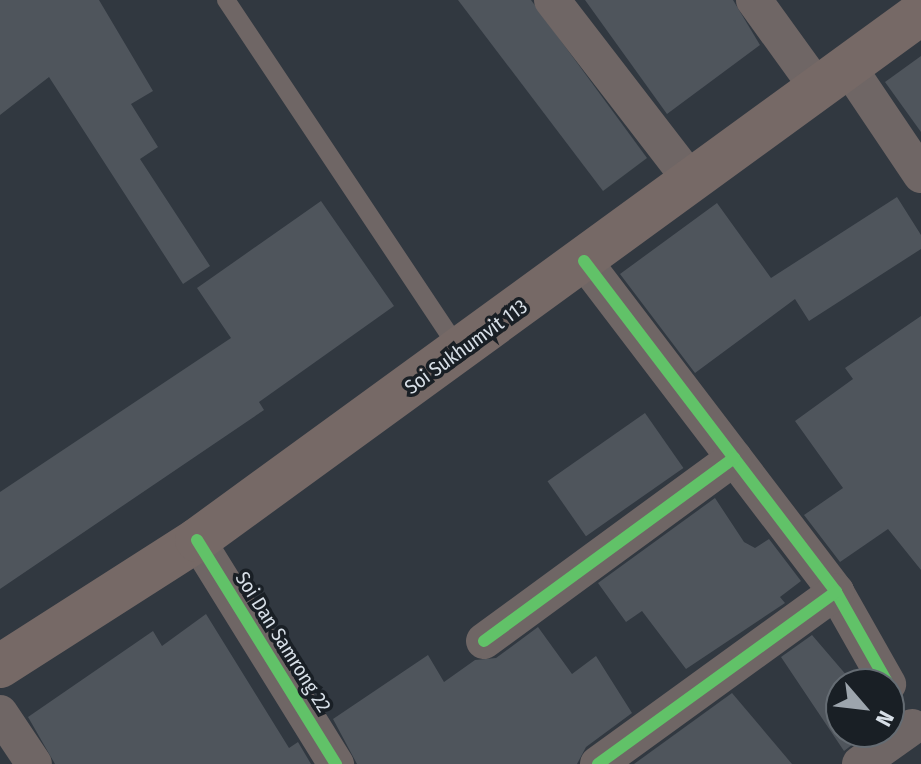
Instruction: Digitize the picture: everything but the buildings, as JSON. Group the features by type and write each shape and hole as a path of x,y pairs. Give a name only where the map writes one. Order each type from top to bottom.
{"main road":[{"name":"Soi Sukhumvit 113","path":"0,666 197,540 921,13"}],"street":[{"path":"552,0 692,182"},
{"path":"754,0 834,79 921,175"},
{"path":"584,261 836,592 878,668"},
{"path":"484,641 734,458"},
{"name":"Soi Dan Samrong 22","path":"197,540 336,764"},
{"path":"598,764 836,592"},
{"path":"0,713 34,764"},
{"path":"860,764 917,732 905,713"}],"lane":[{"path":"226,0 460,351"}],"cycle path":[{"path":"584,261 836,592 879,668"},
{"path":"484,641 734,458"},
{"path":"197,540 336,764"},
{"path":"598,764 836,592"}]}
